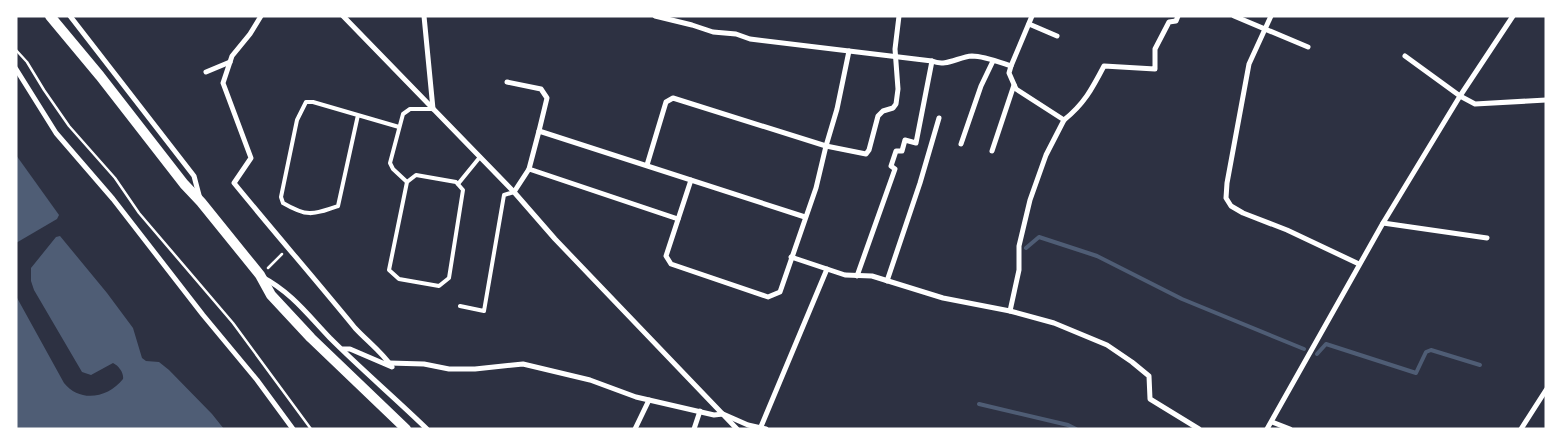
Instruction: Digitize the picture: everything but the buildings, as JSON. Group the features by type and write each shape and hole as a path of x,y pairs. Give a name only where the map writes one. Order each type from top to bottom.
{"main road":[{"path":"50,16 100,76 184,184 201,202 260,275 271,295 311,338 406,429"}],"street":[{"path":"70,16 194,176 201,202"},
{"path":"261,16 250,34 232,56 223,84 251,158 234,183 362,335 392,367 350,349 343,349"},
{"path":"343,16 514,192 555,239 737,429"},
{"path":"424,16 433,109"},
{"path":"655,16 692,24 713,32 736,34 750,39 937,63 950,62 972,56 1011,66"},
{"path":"647,165 666,102 674,98 826,146 866,154 869,150 878,116 882,111 893,108 896,104 898,89 895,58 899,16"},
{"path":"1032,16 1009,73 1016,89 1064,120"},
{"path":"1010,312 1019,270 1019,246 1030,200 1046,155 1064,120 1077,110 1086,99 1104,66 1155,69 1155,49 1169,22 1176,21 1178,16"},
{"path":"1234,16 1308,47"},
{"path":"1271,16 1248,64 1226,198 1231,206 1243,213 1287,230 1359,264"},
{"path":"1267,429 1383,223 1460,96 1513,16"},
{"path":"1029,24 1058,36"},
{"path":"691,180 666,256 671,264 768,297 780,292 816,188 837,110 849,51"},
{"path":"1405,56 1460,96 1475,104 1546,100"},
{"path":"857,276 896,169 891,166 896,151 902,151 905,140 916,142 932,61"},
{"path":"961,144 981,86 993,61"},
{"path":"206,72 230,62"},
{"path":"16,69 56,133 113,199 203,315 257,380 293,429"},
{"path":"507,82 541,89 546,98 530,169 514,192"},
{"path":"992,151 1014,85"},
{"path":"887,281 920,183 939,118"},
{"path":"539,130 805,217"},
{"path":"530,169 678,219"},
{"path":"1383,223 1487,238"},
{"path":"791,257 845,275 872,276 943,298 1054,323 1107,345 1149,376 1150,398 1199,429"},
{"path":"389,362 475,370 523,364 590,380 636,397 714,415 723,414 748,425 762,428 827,269"},
{"path":"260,275 278,285 296,301 427,429"},
{"path":"1521,429 1545,392"},
{"path":"635,429 650,400"},
{"path":"694,429 700,411"},
{"path":"1272,422 1290,429"}],"lane":[{"path":"358,115 338,206 315,214 299,212 283,203 282,197 297,120 306,102 313,102 358,115 399,127"},
{"path":"407,182 390,164 403,114 410,109 433,109"},
{"path":"458,184 480,158"},
{"path":"416,175 456,182 463,190 449,278 439,286 399,279 389,270 407,182 416,175"},
{"path":"460,306 484,311 504,195 514,192"}],"path":[{"path":"16,50 27,62 69,126 115,178 139,213 233,323 311,429"},
{"path":"260,275 288,248"}],"water":[{"path":"16,155 59,215 57,219 16,243"},
{"path":"60,236 133,328 142,358 146,361 159,362 169,370 224,429 16,429 16,296 64,383 71,389 86,396 94,396 110,390 123,379 121,370 113,363 91,375 82,372 34,290 31,281 31,268 56,237"}],"waterway":[{"path":"1026,248 1039,237 1097,256 1182,299 1304,349"},
{"path":"1317,354 1326,344 1416,373 1426,352 1431,350 1480,365"},
{"path":"979,404 1068,425 1076,429"}]}
